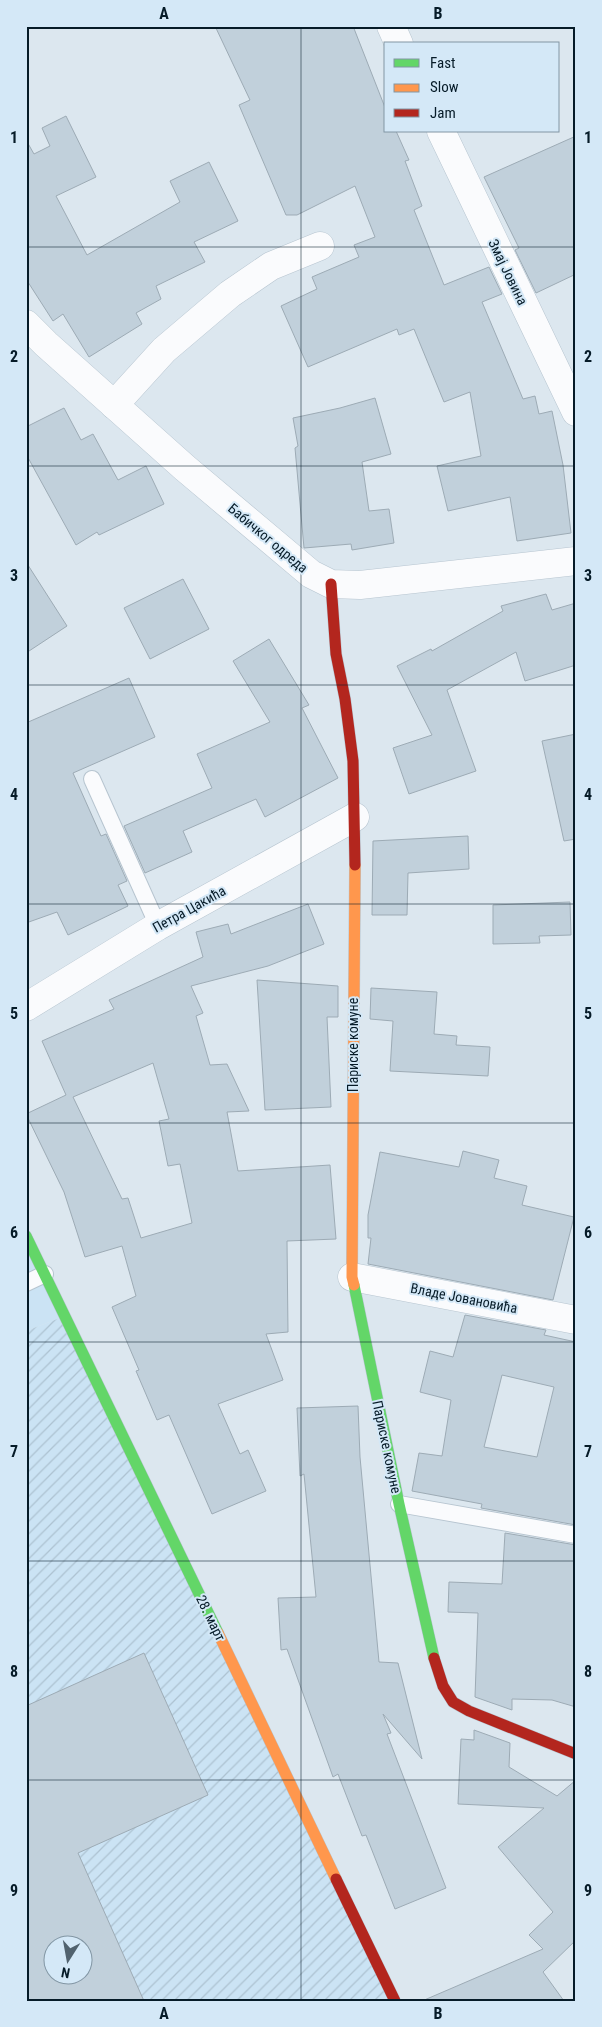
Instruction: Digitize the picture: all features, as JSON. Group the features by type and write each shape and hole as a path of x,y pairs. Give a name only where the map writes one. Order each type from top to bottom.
{"street":[{"path":"391,26 398,42"},
{"name":"Змај Јовина","path":"441,132 576,412"},
{"path":"114,405 164,350 230,294 271,266 320,246"},
{"name":"Бабичког одреда","path":"26,324 185,468 311,574 331,584 360,585 576,560"},
{"name":"Париске комуне","path":"331,584 336,654 345,699 352,760 355,817 352,1277 399,1504 436,1666 443,1686 453,1702 469,1711 576,1754"},
{"name":"Петра Цакића","path":"26,1007 158,926 355,817"},
{"name":"28. март","path":"26,1236 395,2001"},
{"name":"Владе Јовановића","path":"352,1277 576,1320"}],"lane":[{"path":"92,778 158,926"},
{"path":"26,1283 45,1274"},
{"name":"Париске комуне","path":"399,1504 576,1535"}],"shaded area":[{"path":"26,1236 65,1316 26,1331"},
{"path":"65,1316 395,2001 26,2001 26,1331"}],"building":[{"path":"215,26 353,26 384,105 384,132 396,132 409,160 405,161 422,206 414,210 444,285 489,267 502,294 482,302 523,399 535,396 539,414 552,411 563,465 571,533 517,541 510,497 448,511 437,466 481,456 470,392 444,402 414,329 399,335 397,329 308,367 281,306 317,289 312,277 359,257 354,245 375,237 355,186 297,215 286,215 239,105 250,100"},
{"path":"66,116 96,177 56,196 87,255 180,202 170,181 209,162 238,221 194,242 205,262 156,286 161,299 136,313 142,324 89,357 63,314 53,321 26,279 26,140 34,154 50,146 42,128"},
{"path":"576,136 576,274 536,293 515,250 519,248 484,177"},
{"path":"375,398 391,454 362,462 369,511 389,509 394,543 352,550 351,544 304,548 295,448 298,446 293,418"},
{"path":"64,408 81,440 93,434 118,480 146,466 164,504 99,535 97,532 76,545 26,454 26,427"},
{"path":"26,562 67,626 26,653"},
{"path":"183,579 209,629 150,659 124,608"},
{"path":"546,594 552,610 576,603 576,665 525,681 516,652 447,690 476,771 409,794 393,748 432,735 397,666 431,649 432,651 503,611 501,606"},
{"path":"269,639 309,705 302,708 338,778 265,817 256,799 183,831 192,852 145,873 124,826 212,788 197,754 270,722 233,661"},
{"path":"129,678 155,737 73,773 101,836 106,834 127,881 118,885 128,906 68,935 57,912 26,923 26,723"},
{"path":"576,734 576,839 564,841 542,741"},
{"path":"468,836 469,869 408,873 407,915 372,915 373,841"},
{"path":"570,902 571,935 539,936 540,943 493,944 493,905"},
{"path":"308,904 324,944 268,966 191,986 203,1013 196,1016 210,1065 227,1064 249,1111 227,1112 238,1171 330,1165 336,1239 287,1241 288,1332 266,1334 283,1380 218,1404 240,1454 248,1450 266,1491 212,1514 169,1415 157,1420 136,1371 139,1370 112,1307 136,1296 122,1246 85,1257 64,1192 26,1114 66,1095 42,1041 114,1009 109,1000 203,957 196,932 228,924 231,934","holes":["153,1063 169,1119 159,1121 168,1166 180,1164 192,1223 141,1238 128,1198 122,1199 73,1097"]},
{"path":"257,980 338,986 338,1017 327,1017 331,1107 265,1110"},
{"path":"371,988 437,992 434,1034 457,1036 456,1045 490,1047 488,1076 390,1071 393,1021 370,1019"},
{"path":"463,1151 499,1160 494,1178 527,1186 522,1205 574,1217 553,1300 368,1264 371,1238 368,1238 368,1215 380,1152 459,1167"},
{"path":"465,1315 546,1330 544,1335 576,1342 576,1525 481,1508 482,1504 412,1491 419,1453 442,1456 451,1400 420,1392 430,1351 453,1357","holes":["502,1375 554,1387 537,1457 484,1447"]},
{"path":"358,1406 360,1457 379,1662 398,1663 422,1759 383,1714 391,1733 387,1734 446,1888 395,1909 366,1835 362,1836 338,1774 333,1777 287,1649 281,1650 278,1598 316,1597 304,1474 300,1476 297,1408"},
{"path":"505,1533 576,1545 576,1707 552,1700 512,1699 512,1710 475,1697 478,1613 448,1612 449,1582 502,1584"},
{"path":"144,1653 208,1795 78,1853 144,2001 26,2001 26,1706"},
{"path":"474,1730 510,1743 509,1767 557,1796 576,1780 576,1940 543,1972 564,2001 422,2001 543,1949 529,1935 553,1912 498,1847 544,1808 458,1804 461,1739 474,1740"}],"traffic: fast":[{"path":"26,1236 218,1633"},
{"path":"354,1285 399,1504 434,1658"}],"traffic: slow":[{"path":"354,1285 352,1277 355,865"},
{"path":"218,1633 336,1879"}],"traffic: jam":[{"path":"331,584 336,654 345,699 353,761 355,865"},
{"path":"434,1658 443,1686 453,1702 469,1711 576,1754"},
{"path":"336,1879 395,2001"}]}
